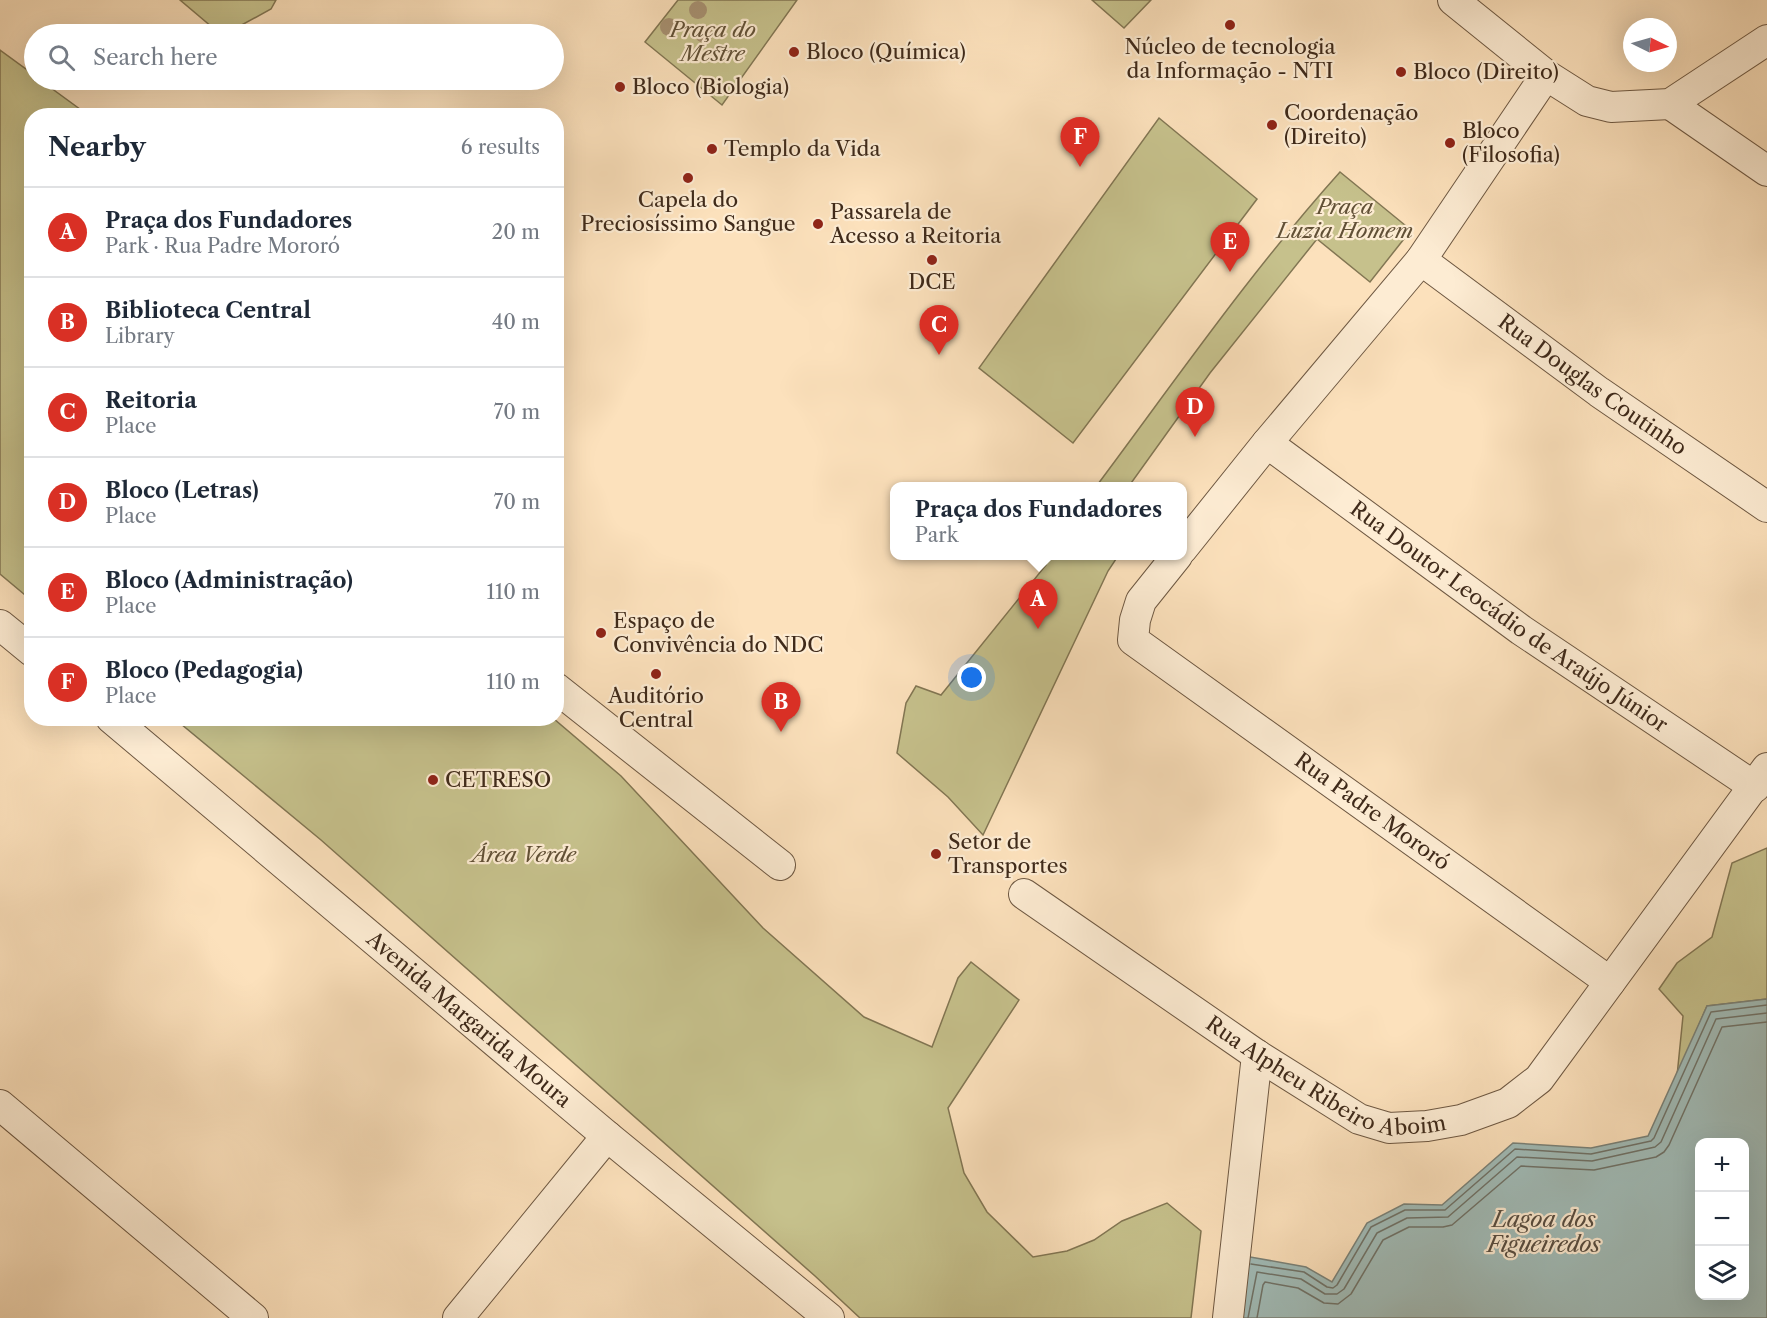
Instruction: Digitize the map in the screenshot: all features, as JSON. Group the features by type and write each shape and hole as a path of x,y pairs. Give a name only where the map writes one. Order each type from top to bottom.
{"street":[{"path":"1453,0 1546,75 1587,101 1611,107 1670,104 1767,40"},
{"path":"1187,543 1267,443 1421,260 1546,75"},
{"path":"1670,104 1767,171"},
{"name":"Rua Douglas Coutinho","path":"1421,260 1599,392 1767,507"},
{"name":"Rua Doutor Leocádio de Araújo Júnior","path":"1267,443 1521,630 1761,777"},
{"name":"Rua Padre Mororó","path":"1173,560 1141,601 1135,621 1133,640 1610,982"},
{"path":"0,625 24,644"},
{"path":"564,694 780,865"},
{"name":"Avenida Margarida Moura","path":"120,726 607,1136 829,1318"},
{"name":"Rua Alpheu Ribeiro Aboim","path":"1024,894 1257,1055 1359,1119 1389,1128 1427,1126 1461,1120 1508,1103 1539,1078 1761,777"},
{"path":"1228,1318 1257,1055"},
{"path":"0,1105 253,1318"},
{"path":"458,1318 607,1136"}],"green space":[{"path":"180,0 276,0 271,9 244,24 208,24"},
{"name":"Praça do Mestre","path":"678,0 797,0 722,105 645,42"},
{"path":"1092,0 1151,0 1124,28"},
{"path":"0,50 24,68 24,90 54,90 78,108 24,108 24,594 0,574"},
{"path":"1159,118 1257,199 1073,443 979,368"},
{"name":"Praça Luzia Homem","path":"1340,172 1411,230 1370,282 1317,239 1210,373 1132,482 1099,482 1246,286"},
{"path":"1044,560 1115,560 1108,571 983,835 948,797 897,753 906,703 916,686 941,695 1046,565"},
{"name":"Área Verde","path":"183,726 562,726 621,776 763,928 864,1017 932,1047 958,978 971,962 1019,1000 948,1108 964,1173 987,1212 1033,1257 1067,1251 1094,1240 1122,1221 1167,1203 1201,1231 1191,1318 860,1318 321,840"},
{"path":"1767,848 1767,999 1707,1006 1677,1076 1683,1016 1659,989 1677,963 1712,937 1732,863"}],"water":[{"name":"Lagoa dos Figueiredos","path":"1767,999 1767,1318 1234,1318 1245,1256 1306,1267 1332,1282 1367,1223 1404,1204 1442,1205 1513,1143 1591,1148 1648,1136 1707,1006"}],"place":[{"name":"Núcleo de tecnologia da Informação - NTI","path":"1230,25"},
{"name":"Bloco (Química)","path":"794,52"},
{"name":"Bloco (Direito)","path":"1401,72"},
{"name":"Bloco (Biologia)","path":"620,87"},
{"name":"Coordenação (Direito)","path":"1272,125"},
{"name":"Bloco (Filosofia)","path":"1450,143"},
{"name":"Templo da Vida","path":"712,149"},
{"name":"Bloco (Pedagogia)","path":"1080,167"},
{"name":"Capela do Preciosíssimo Sangue","path":"688,178"},
{"name":"Passarela de Acesso a Reitoria","path":"818,224"},
{"name":"DCE","path":"932,260"},
{"name":"Bloco (Administração)","path":"1230,272"},
{"name":"Reitoria","path":"939,355"},
{"name":"Bloco (Letras)","path":"1195,437"},
{"name":"Praça dos Fundadores","path":"1038,629"},
{"name":"Espaço de Convivência do NDC","path":"601,633"},
{"name":"Auditório Central","path":"656,674"},
{"name":"Biblioteca Central","path":"781,732"},
{"name":"CETRESO","path":"433,780"},
{"name":"Setor de Transportes","path":"936,854"}]}
